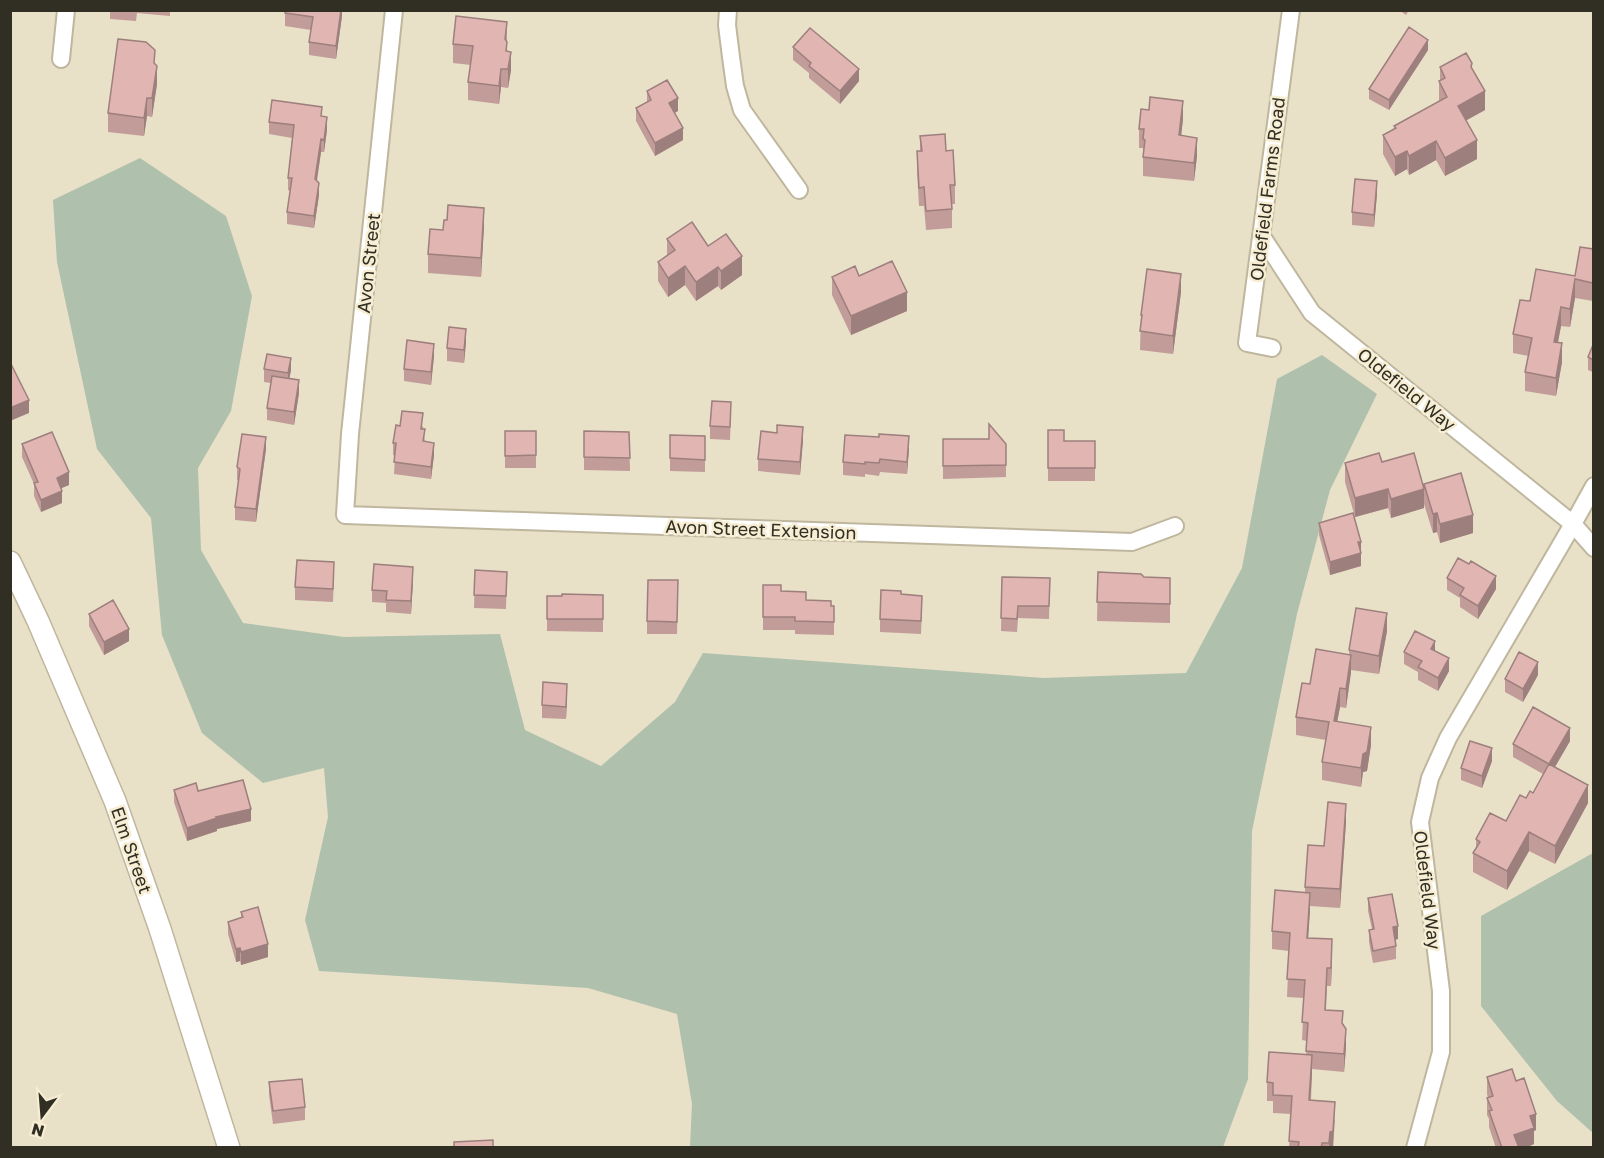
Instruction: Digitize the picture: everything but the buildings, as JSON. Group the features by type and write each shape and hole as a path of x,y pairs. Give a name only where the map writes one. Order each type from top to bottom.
{"street":[{"path":"61,59 66,10"},
{"name":"Avon Street","path":"345,515 350,434 394,10"},
{"path":"728,10 727,25 735,86 742,110 799,190"},
{"name":"Oldefield Farms Road","path":"1272,348 1247,343 1290,10"},
{"name":"Oldefield Way","path":"1261,235 1312,313 1573,524 1593,548"},
{"name":"Oldefield Way","path":"1415,1148 1441,1052 1442,991 1420,822 1430,778 1448,738 1593,486"},
{"name":"Avon Street Extension","path":"345,515 1132,542 1175,526"},
{"name":"Elm Street","path":"10,562 38,621 115,801 160,929 229,1148"}],"green space":[{"path":"140,158 226,216 252,296 231,411 198,468 201,550 243,623 344,637 500,634 525,730 601,766 675,702 703,653 1044,678 1186,673 1242,568 1277,379 1322,355 1377,394 1330,490 1297,614 1252,831 1248,1079 1223,1147 690,1147 692,1104 677,1014 588,988 319,971 305,920 328,817 324,768 263,783 202,733 162,635 151,518 97,449 57,262 53,200"},
{"path":"1593,853 1593,1133 1557,1101 1481,1006 1481,916"}]}
